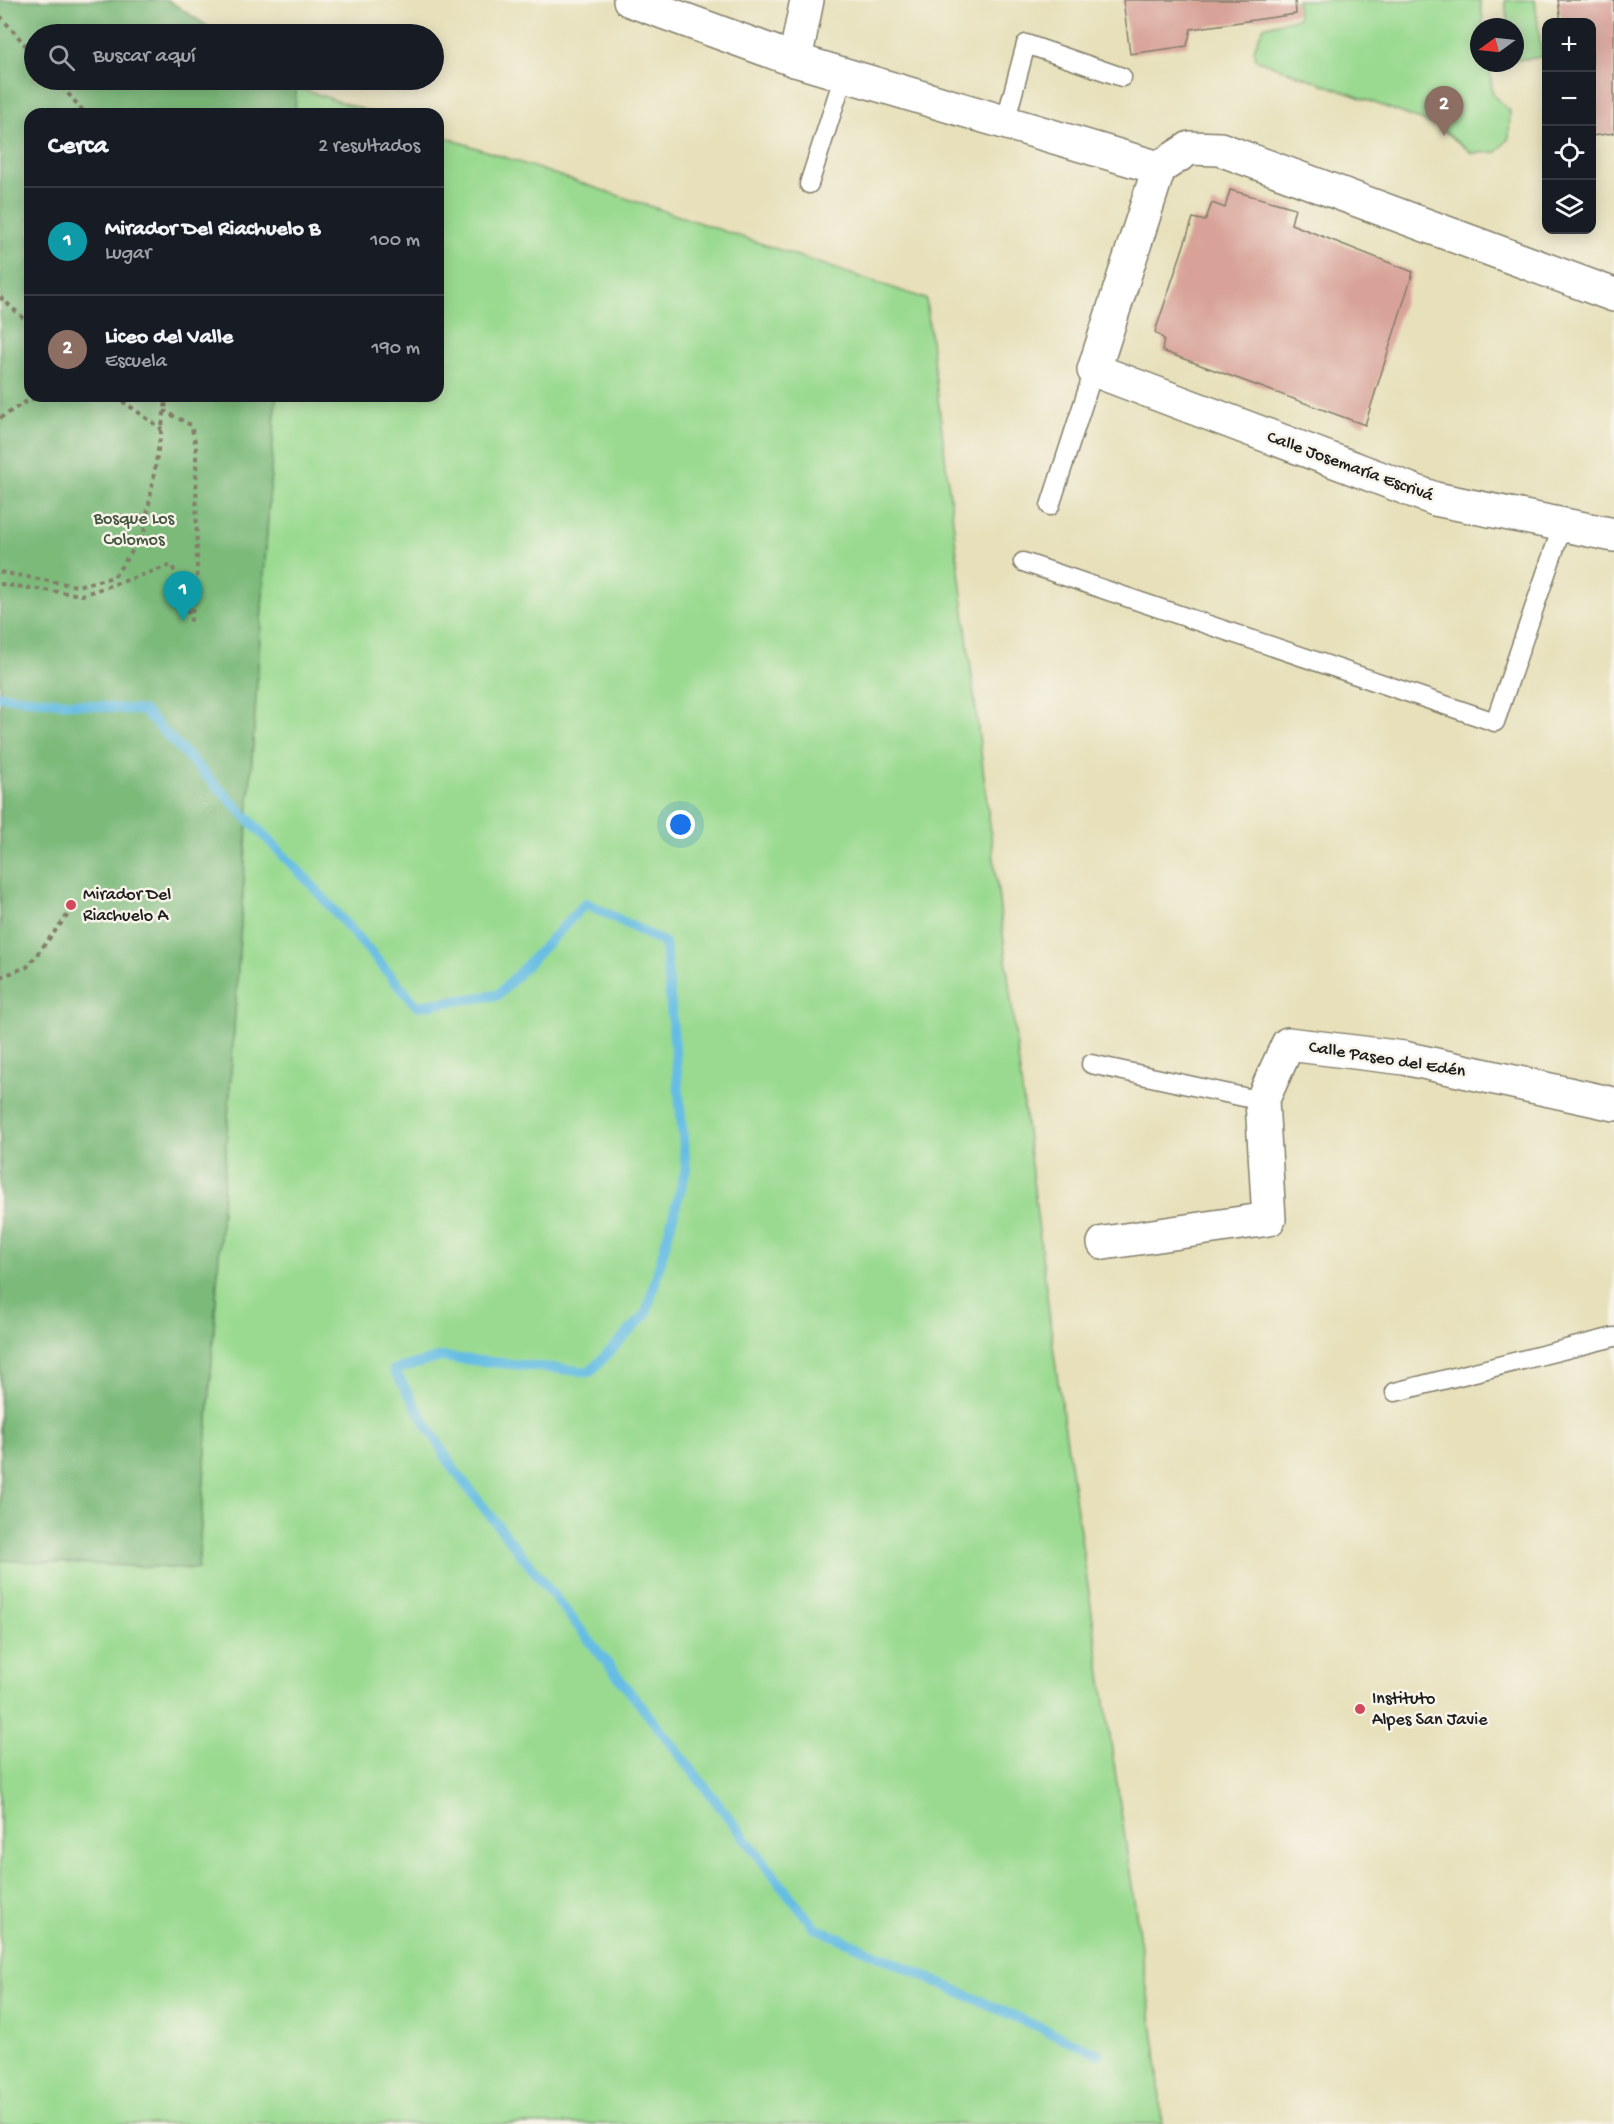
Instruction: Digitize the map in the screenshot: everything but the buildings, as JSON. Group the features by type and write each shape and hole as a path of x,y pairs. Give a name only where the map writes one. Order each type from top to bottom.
{"street":[{"path":"630,0 795,60 1159,168"},
{"path":"795,60 807,0"},
{"path":"1094,370 1159,168 1190,148 1220,148 1614,295"},
{"name":"Calle Josemaría Escrivá","path":"1094,370 1435,499 1614,535"},
{"name":"Calle Paseo del Edén","path":"1104,1243 1269,1219 1262,1101 1288,1044 1404,1058 1614,1104"}],"lane":[{"path":"1005,123 1026,44 1122,77"},
{"path":"809,184 844,75"},
{"path":"1050,506 1094,370"},
{"path":"1023,562 1495,722 1563,524"},
{"path":"1091,1064 1262,1101"},
{"path":"1395,1392 1614,1337"}],"path":[{"path":"0,16 24,44"},
{"path":"65,90 81,108"},
{"path":"0,297 24,319"},
{"path":"0,418 24,402"},
{"path":"124,402 162,429"},
{"path":"0,572 77,586 114,577 144,534 166,402"},
{"path":"0,584 82,595 172,565 191,620 197,581 196,446 191,425 164,411"},
{"path":"0,976 27,967 70,912"}],"green space":[{"name":"Bosque Los Colomos","path":"0,0 168,0 204,24 24,24 24,90 296,90 295,108 24,108 24,402 276,402 198,1569 0,1560"},
{"path":"1297,0 1480,0 1483,18 1470,18 1470,72 1490,72 1493,95 1510,111 1509,138 1497,152 1472,153 1437,126 1255,59 1254,49 1263,27 1298,18"},
{"path":"1505,0 1535,0 1542,57 1524,59 1524,18 1507,18"},
{"path":"296,90 305,90 358,108 295,108"},
{"path":"444,137 926,299 1054,1354 1156,2050 1162,2124 0,2124 0,1560 198,1569 276,402 444,402"}],"waterway":[{"path":"0,696 144,711 311,884 417,1006 498,995 586,903 665,943 686,1169 646,1314 590,1372 441,1357 394,1370 454,1470 814,1927 1099,2054"}],"place":[{"name":"Liceo del Valle","path":"1444,136"},
{"name":"Mirador Del Riachuelo B","path":"183,621"},
{"name":"Mirador Del Riachuelo A","path":"71,905"},
{"name":"Instituto Alpes San Javie","path":"1360,1709"}]}
